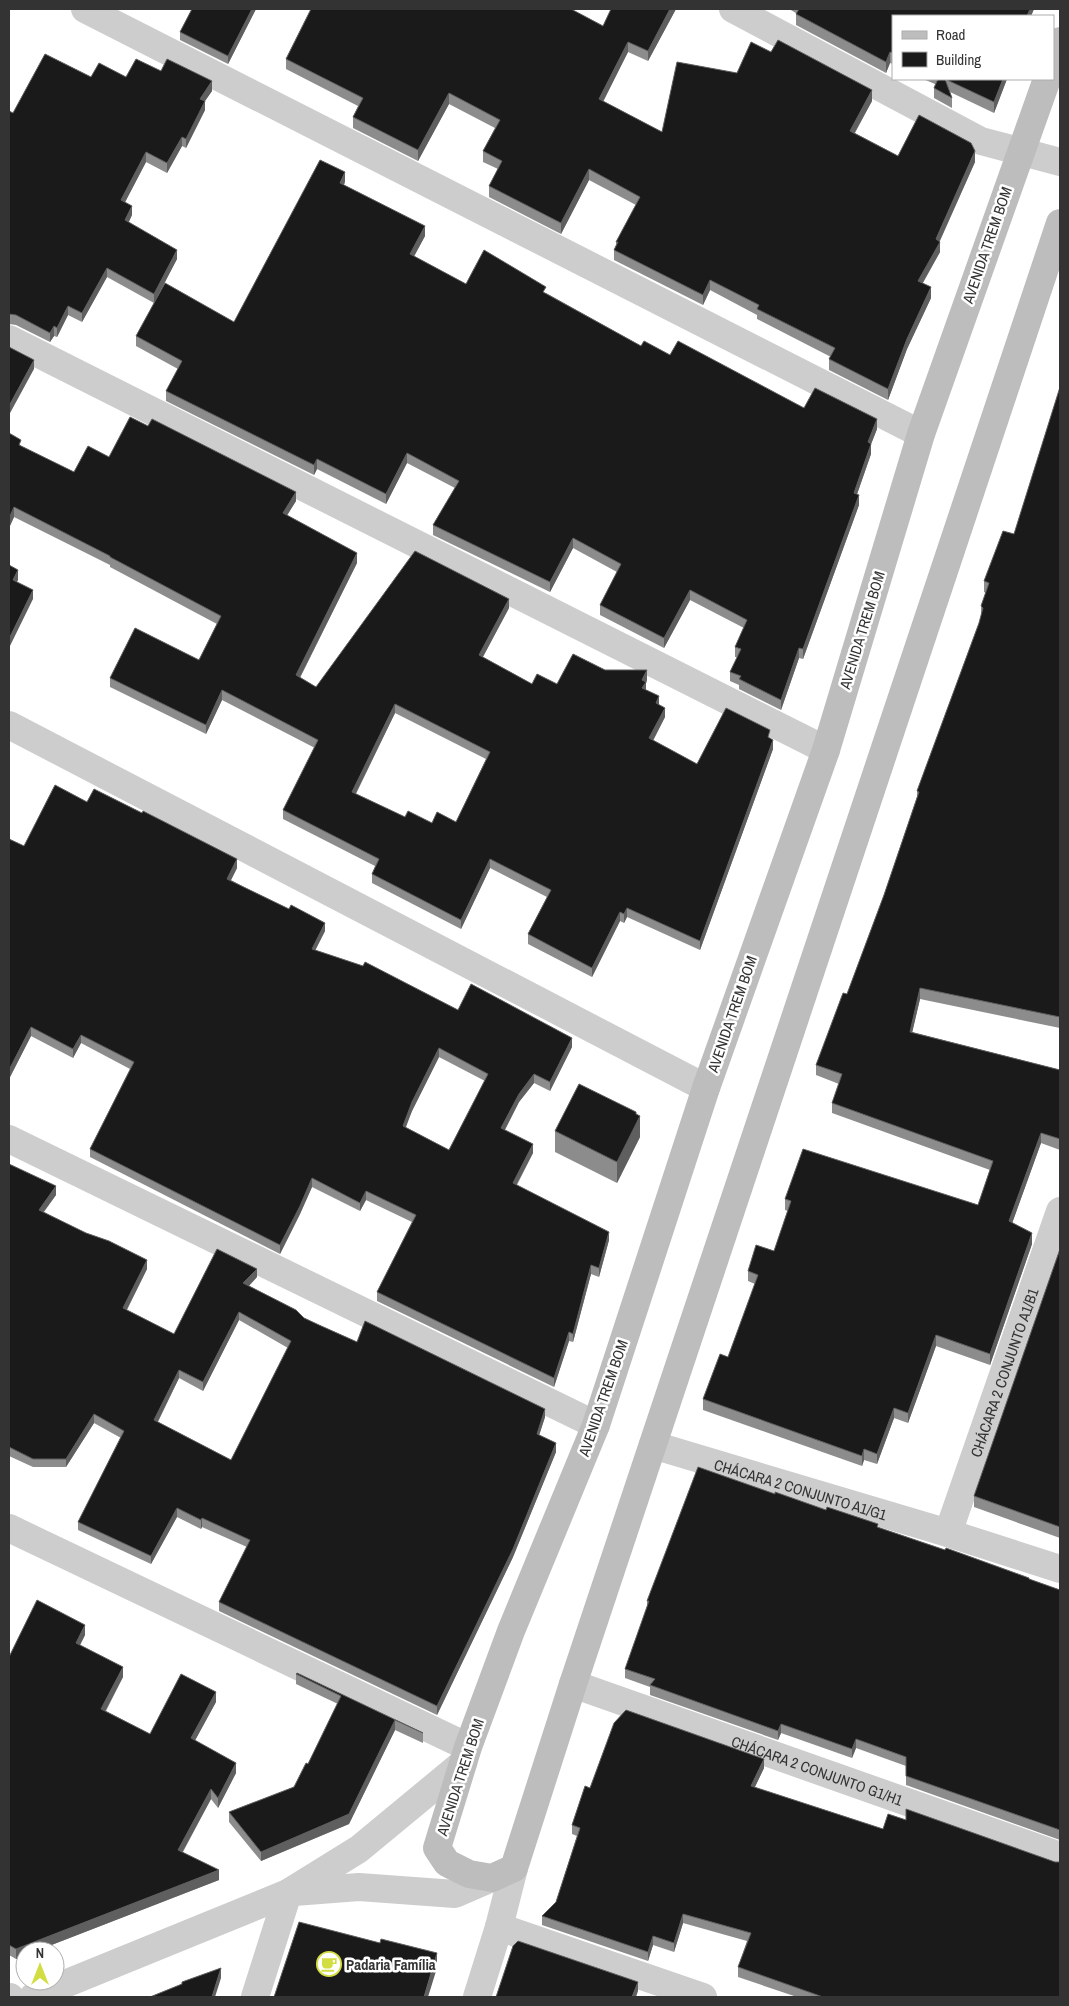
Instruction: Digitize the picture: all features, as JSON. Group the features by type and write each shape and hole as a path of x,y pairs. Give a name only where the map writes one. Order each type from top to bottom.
{"street":[{"path":"84,9 921,434"},
{"path":"733,9 981,141 1060,162"},
{"path":"1054,59 1060,41"},
{"name":"AVENIDA TREM BOM","path":"503,1873 469,1874 447,1864 437,1848 466,1755 511,1631 596,1425 706,1088 826,750 921,434 1046,80"},
{"path":"477,1997 499,1927 503,1873 573,1684 1060,222"},
{"path":"9,339 826,750"},
{"path":"9,725 706,1088"},
{"path":"9,1139 596,1425"},
{"name":"CHÁCARA 2 CONJUNTO A1/B1","path":"948,1533 1060,1211"},
{"name":"CHÁCARA 2 CONJUNTO A1/G1","path":"653,1445 948,1533 1060,1569"},
{"path":"9,1528 466,1755 359,1849 288,1893 33,1997"},
{"name":"CHÁCARA 2 CONJUNTO G1/H1","path":"573,1684 1060,1856"},
{"path":"288,1893 360,1887 455,1894 503,1873"},
{"path":"255,1997 288,1893"},
{"path":"499,1927 702,1997"}],"building":[{"path":"192,9 252,9 228,56 180,32"},
{"path":"311,9 571,9 603,26 611,9 670,9 648,51 628,42 599,99 662,132 677,62 737,73 751,42 771,52 778,40 872,90 850,131 898,156 919,115 971,143 975,151 936,239 940,242 918,281 931,287 907,339 888,389 829,359 835,348 757,309 759,305 710,280 703,295 614,250 618,242 616,242 640,197 589,169 561,223 489,186 502,161 483,151 500,120 449,93 418,150 353,117 363,98 286,59"},
{"path":"799,9 1030,9 1027,15 892,15 892,53 890,52 886,62 796,14"},
{"path":"45,54 91,77 99,63 126,77 136,59 161,71 167,59 212,81 200,99 205,101 186,139 182,137 167,163 146,152 121,200 132,206 125,220 177,250 154,294 107,268 82,313 68,306 57,328 54,326 50,333 16,315 9,314 9,111 13,113"},
{"path":"938,80 945,80 952,98 934,88"},
{"path":"947,80 1003,80 994,102"},
{"path":"320,160 345,172 340,183 425,226 410,254 466,284 484,250 546,287 543,292 641,346 644,341 670,355 678,341 804,408 815,388 877,419 868,442 871,444 854,493 859,495 803,649 799,648 781,700 739,679 741,676 730,672 741,649 735,647 747,620 690,590 664,638 600,605 621,564 573,538 550,582 433,525 459,481 407,453 386,494 317,459 314,465 166,391 182,361 136,336 165,283 234,322"},
{"path":"9,347 34,360 9,406"},
{"path":"1060,387 1060,1017 920,988 910,1032 1060,1070 1060,1139 1041,1133 1009,1221 1032,1233 990,1354 936,1335 908,1413 894,1408 877,1454 864,1449 862,1456 703,1399 720,1354 728,1357 758,1275 748,1271 756,1245 774,1251 791,1201 785,1199 803,1149 978,1205 993,1161 832,1103 842,1074 816,1065 843,993 847,994 884,895 919,792 917,791 979,623 983,608 981,606 989,583 984,581 1003,531 1014,534"},
{"path":"130,417 148,426 152,419 296,492 283,513 357,553 296,675 316,687 415,551 509,599 479,655 532,684 537,674 557,684 573,654 605,670 647,670 642,680 646,682 642,688 659,696 656,703 665,708 649,738 697,764 726,708 770,730 768,737 773,740 700,941 627,908 624,914 620,912 592,968 528,934 551,890 490,859 461,920 372,874 379,859 283,810 318,740 222,690 206,725 110,678 135,628 199,660 221,616 14,507 9,518 9,433 21,440 19,445 74,472 88,446 109,457","holes":["395,704 490,752 456,822 437,812 432,823 408,811 405,817 352,792"]},
{"path":"9,565 18,570 13,580 33,590 9,639"},
{"path":"55,785 87,802 94,789 142,813 143,811 237,859 227,879 289,909 291,905 325,923 312,949 363,966 365,962 458,1010 471,984 572,1038 550,1082 534,1074 519,1094 501,1128 533,1144 513,1183 609,1232 599,1268 591,1265 573,1334 569,1332 554,1378 377,1292 416,1215 366,1191 360,1203 312,1178 280,1245 90,1149 134,1062 81,1035 73,1049 31,1027 9,1070 9,839 24,846","holes":["439,1048 488,1074 449,1150 403,1126 412,1102"]},
{"path":"579,1084 636,1112 640,1116 617,1162 555,1131"},
{"path":"9,1164 56,1186 39,1210 147,1260 123,1308 174,1334 217,1249 257,1269 243,1283 296,1310 304,1318 357,1342 365,1321 545,1409 537,1434 556,1443 513,1549 437,1706 219,1602 250,1540 177,1508 151,1556 78,1522 124,1431 94,1414 66,1459 33,1459 9,1447","holes":["239,1312 291,1341 231,1460 154,1420 179,1370 203,1382"]},
{"path":"1060,1249 1060,1527 974,1496"},
{"path":"698,1467 775,1494 775,1492 826,1510 827,1507 878,1524 877,1527 945,1550 946,1548 1060,1590 1060,1830 906,1776 906,1757 856,1739 852,1749 781,1724 778,1731 650,1685 655,1679 625,1669 649,1601 647,1601"},
{"path":"37,1600 85,1625 76,1643 123,1667 101,1709 150,1734 181,1674 216,1692 191,1738 236,1763 218,1798 211,1789 178,1850 219,1870 37,1941 15,1941 15,1948 9,1945 9,1657"},
{"path":"297,1673 423,1733 395,1720 349,1814 261,1852 229,1812 294,1787 306,1763 308,1764 341,1696"},
{"path":"626,1710 764,1759 751,1786 883,1829 888,1814 906,1820 906,1809 1055,1862 1060,1862 1060,1997 823,1997 738,1967 751,1933 683,1914 674,1943 653,1936 648,1952 542,1916 556,1902 580,1828 572,1825 585,1786 590,1788 614,1723"},
{"path":"299,1922 380,1943 381,1939 437,1953 424,1997 274,1997"},
{"path":"518,1941 638,1982 632,1997 496,1997 513,1946"},
{"path":"221,1968 212,1997 150,1997 182,1984 182,1982"}],"place":[{"name":"Padaria Família","path":"329,1964"}]}
